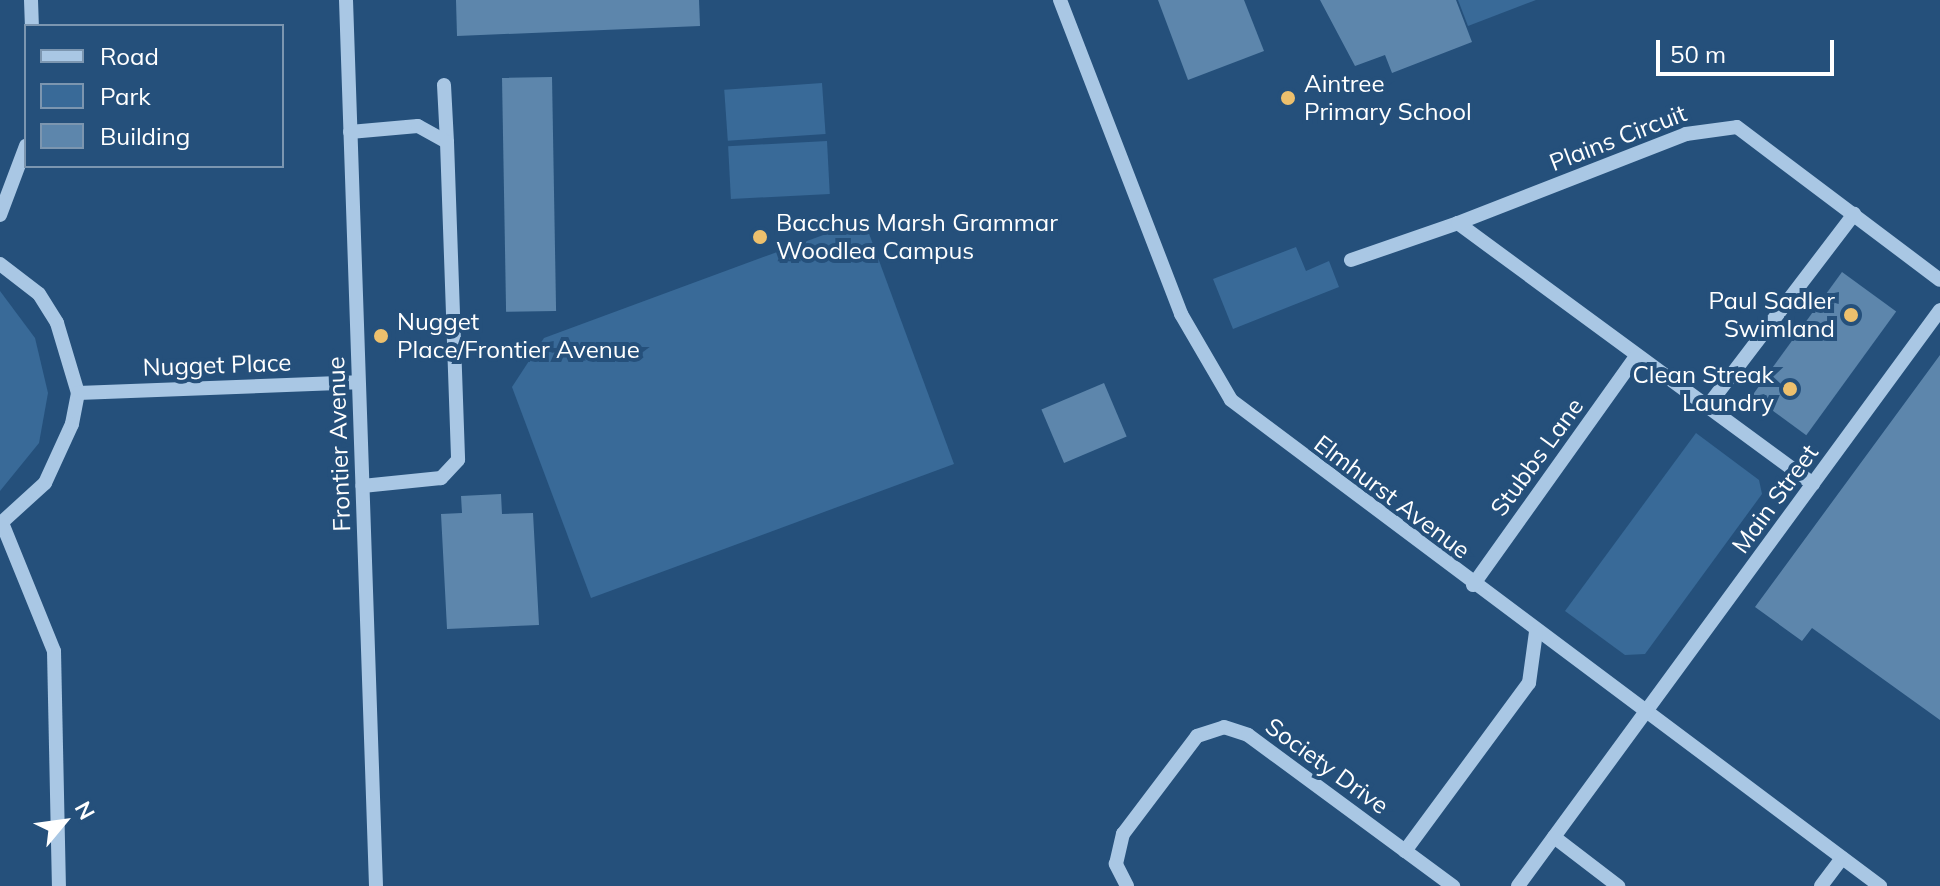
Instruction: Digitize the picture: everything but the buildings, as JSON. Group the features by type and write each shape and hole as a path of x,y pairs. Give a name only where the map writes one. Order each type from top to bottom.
{"street":[{"path":"31,0 32,24"},
{"name":"Frontier Avenue","path":"346,0 376,886"},
{"name":"Elmhurst Avenue","path":"1060,0 1181,314 1221,386 1249,418 1880,886"},
{"path":"362,486 441,478 458,460 444,85"},
{"path":"350,132 418,126 447,142"},
{"name":"Plains Circuit","path":"1351,260 1458,223 1686,134 1737,127 1940,280"},
{"path":"0,215 24,151"},
{"path":"1707,407 1854,214"},
{"path":"1458,223 1813,484"},
{"path":"0,264 39,294 57,323 78,393 72,424 45,483 1,523 54,651 59,886"},
{"name":"Main Street","path":"1518,886 1940,310"},
{"name":"Stubbs Lane","path":"1473,585 1637,355"},
{"name":"Nugget Place","path":"78,393 358,382"},
{"path":"1405,851 1529,683 1536,632"},
{"name":"Society Drive","path":"1127,886 1116,864 1123,834 1190,744 1215,728 1248,735 1453,886"},
{"path":"1554,837 1618,886"},
{"path":"1821,886 1842,858"}],"green space":[{"path":"1458,0 1536,0 1468,26"},
{"path":"822,83 826,134 728,141 724,90"},
{"path":"827,141 830,194 731,199 728,146"},
{"path":"864,220 954,464 591,598 512,387 544,338"},
{"path":"1296,247 1306,271 1329,261 1339,287 1233,329 1213,279"},
{"path":"0,291 35,338 48,393 39,443 0,491"},
{"path":"1696,433 1759,480 1762,494 1645,654 1625,655 1565,611"}],"place":[{"name":"Aintree Primary School","path":"1288,98"},
{"name":"Bacchus Marsh Grammar Woodlea Campus","path":"760,237"},
{"name":"Paul Sadler Swimland","path":"1851,315"},
{"name":"Nugget Place/Frontier Avenue","path":"381,336"},
{"name":"Clean Streak Laundry","path":"1790,389"}]}
